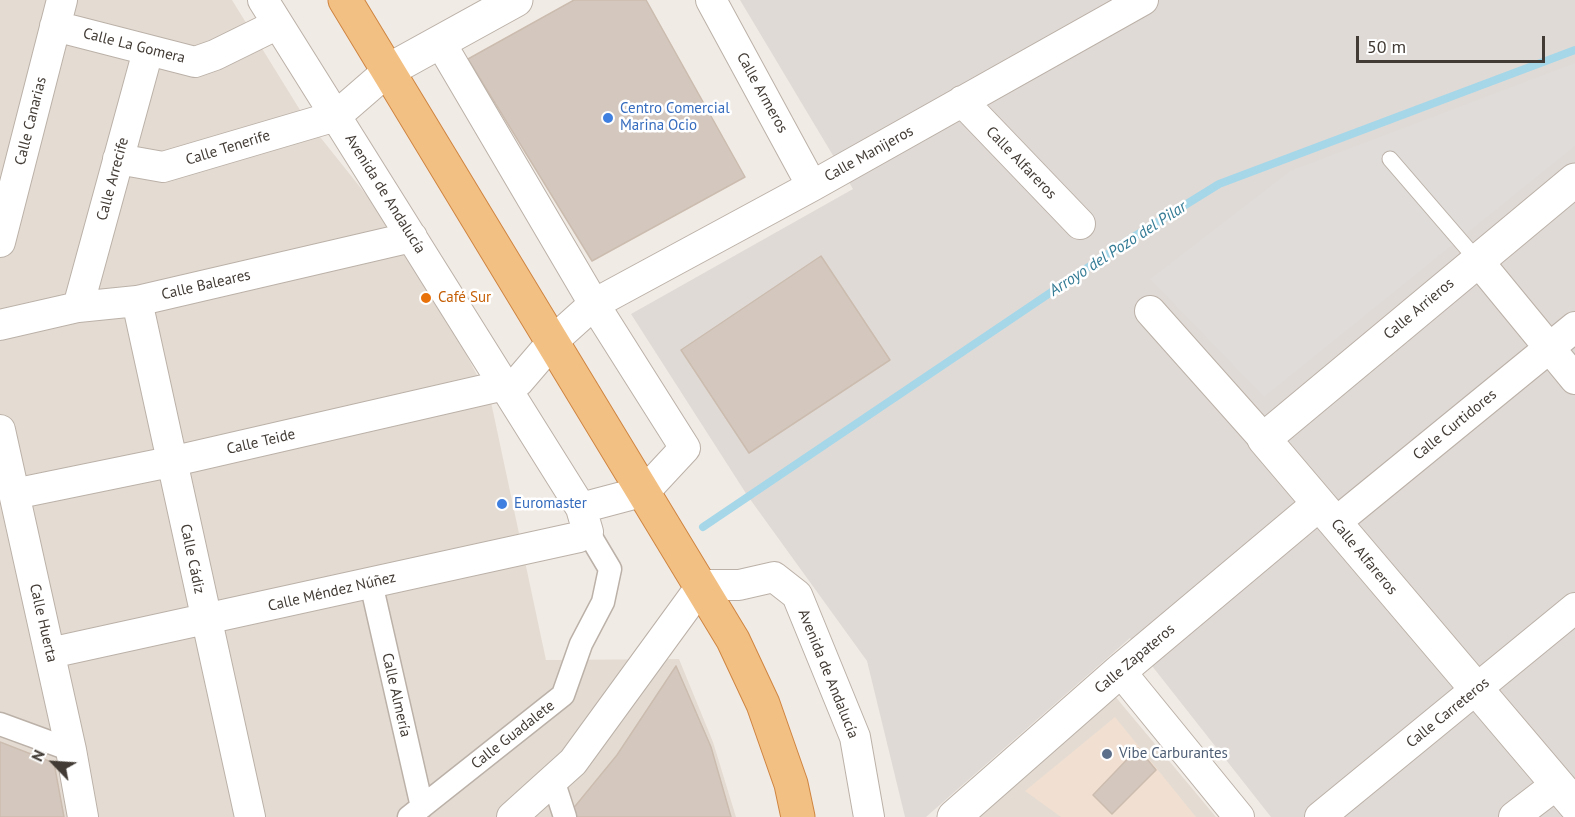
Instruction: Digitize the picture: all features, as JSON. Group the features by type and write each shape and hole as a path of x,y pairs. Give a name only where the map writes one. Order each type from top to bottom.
{"highway":[{"path":"345,0 554,340 734,640 763,704 791,784 798,817"}],"street":[{"path":"336,116 389,70 516,0"},
{"name":"Calle Armeros","path":"711,0 812,186"},
{"name":"Calle Manijeros","path":"594,304 812,186 1143,0"},
{"name":"Calle La Gomera","path":"58,13 148,51 195,62 215,55 271,12"},
{"name":"Avenida de Andalucía","path":"271,12 507,387 585,520"},
{"name":"Calle Canarias","path":"0,242 58,13"},
{"path":"440,42 594,304 686,448 645,491 585,520"},
{"name":"Calle Arrecife","path":"78,307 148,51"},
{"name":"Calle Alfareros","path":"962,101 1080,224"},
{"name":"Calle Tenerife","path":"118,159 163,167 336,116"},
{"name":"Calle Arrieros","path":"1264,439 1575,180"},
{"name":"Calle Baleares","path":"0,325 78,307 137,301 412,237"},
{"path":"1478,261 1575,379"},
{"name":"Calle Cádiz","path":"137,301 170,462 250,817"},
{"path":"507,387 518,382 554,340 594,304"},
{"name":"Calle Alfareros","path":"1150,311 1264,439 1477,689 1569,786"},
{"name":"Calle Curtidores","path":"1327,513 1575,327"},
{"name":"Calle Teide","path":"14,494 170,462 507,387"},
{"name":"Calle Huerta","path":"0,430 71,750 83,817"},
{"name":"Calle Zapateros","path":"954,817 1120,671 1327,513"},
{"name":"Calle Méndez Núñez","path":"50,653 205,621 567,539 585,520"},
{"name":"Calle Guadalete","path":"415,812 563,695 581,644 603,602 610,569 585,520"},
{"name":"Avenida de Andalucía","path":"702,585 740,585 774,577 797,595 855,737 869,817"},
{"name":"Calle Almería","path":"371,583 415,812"},
{"path":"512,817 573,762 702,585"},
{"name":"Calle Carreteros","path":"1320,817 1575,608"},
{"path":"1120,671 1239,817"},
{"path":"0,724 71,750"},
{"path":"553,780 565,817"},
{"path":"1514,817 1569,786"}],"lane":[{"path":"1390,159 1478,261"}],"shaded area":[{"path":"0,0 232,0 305,118 415,256 491,402 546,660 679,659 713,742 736,817 0,817"},
{"path":"740,0 1575,0 1575,817 1271,817 1130,638 926,817 905,817 867,661 747,495 631,314 853,189"},
{"path":"1575,63 1575,146 1264,397 1150,279 1290,171"},
{"name":"Vibe Carburantes","path":"1114,695 1216,817 980,817"},
{"name":"Vibe Carburantes","path":"1115,717 1196,817 1061,817 1025,791"}],"building":[{"name":"Centro Comercial Marina Ocio","path":"574,0 646,0 745,177 592,261 468,59"},
{"path":"821,256 890,360 749,453 681,350"},
{"path":"676,666 711,747 731,817 574,817 572,810 617,755"},
{"path":"0,742 54,763 64,817 0,817"},
{"path":"1138,748 1156,770 1112,814 1093,795"}],"waterway":[{"name":"Arroyo del Pozo del Pilar","path":"703,527 1127,241 1219,184 1575,50"}],"place":[{"name":"Centro Comercial Marina Ocio","path":"608,118"},
{"name":"Café Sur","path":"426,298"},
{"name":"Euromaster","path":"502,504"},
{"name":"Vibe Carburantes","path":"1107,754"}]}
